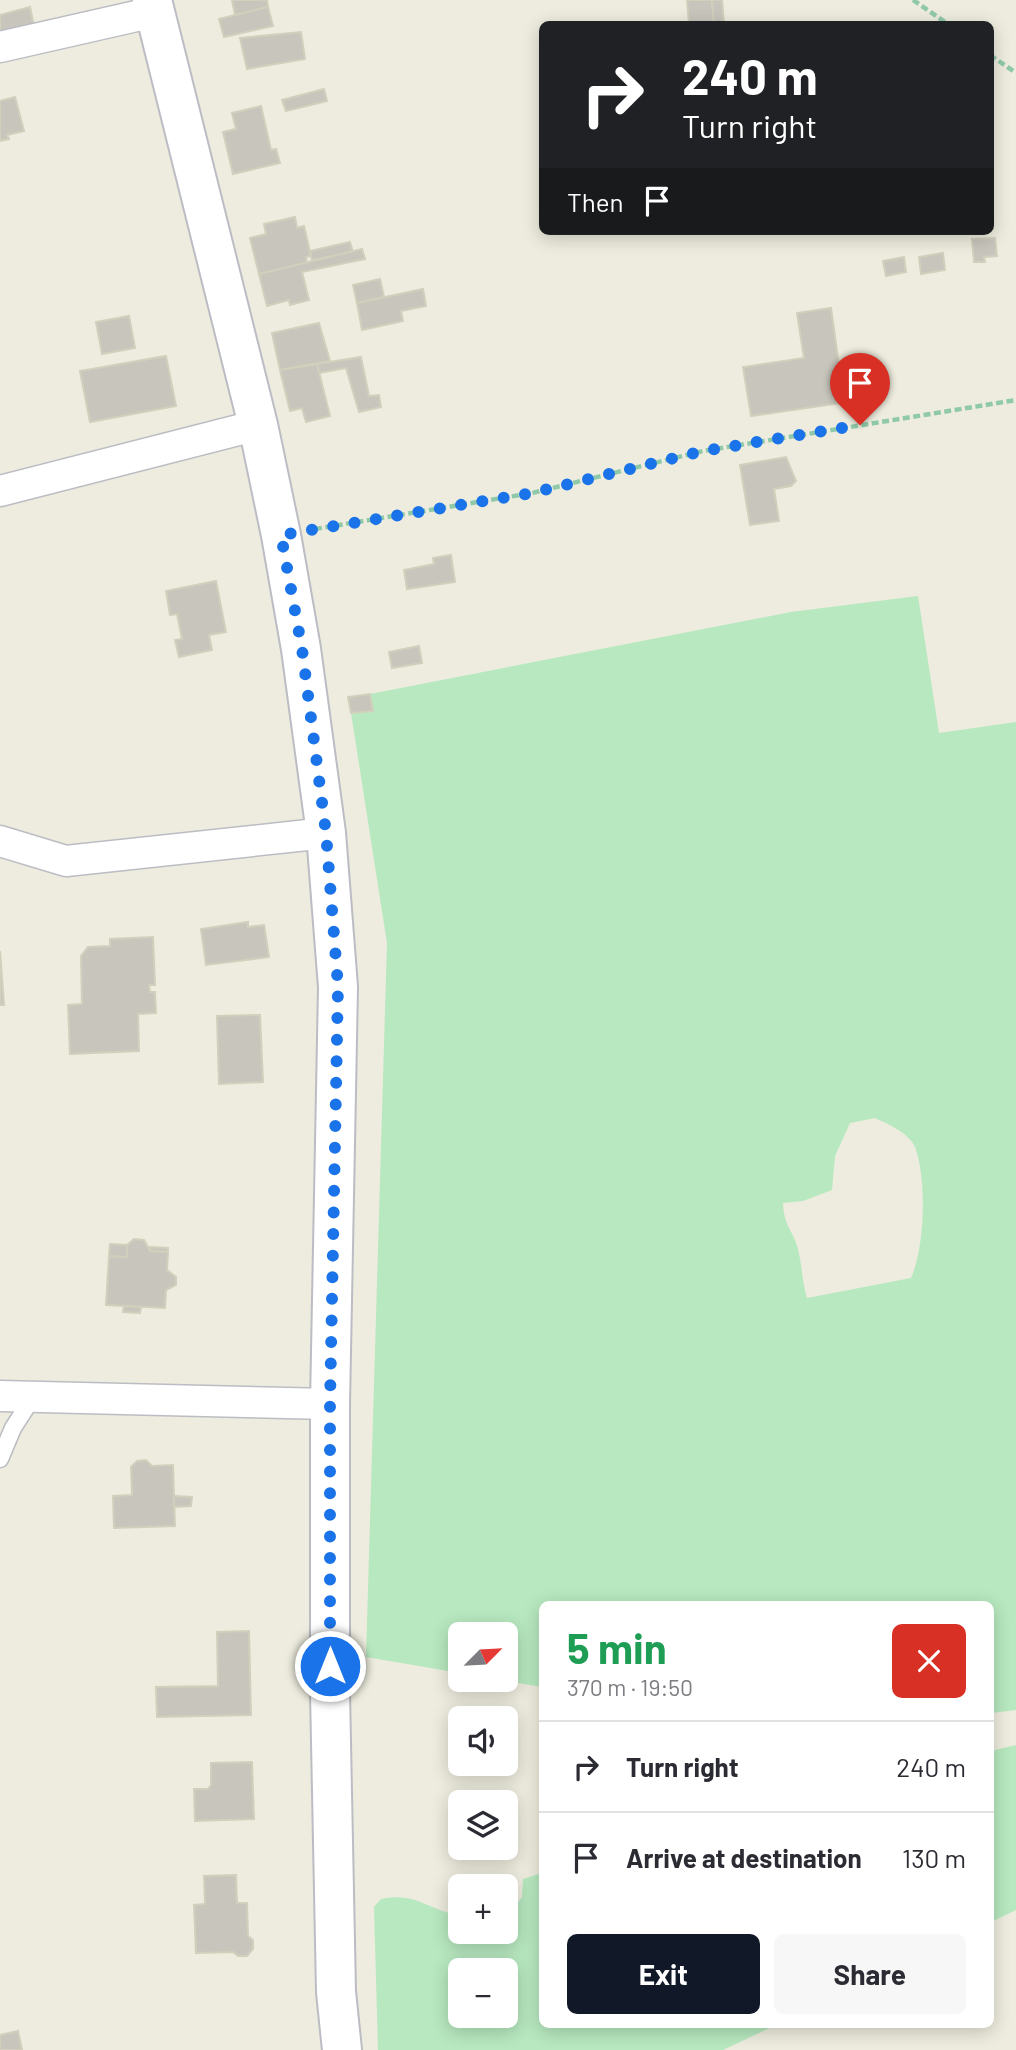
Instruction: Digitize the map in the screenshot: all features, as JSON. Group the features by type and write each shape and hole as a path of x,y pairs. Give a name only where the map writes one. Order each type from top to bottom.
{"street":[{"path":"0,47 153,6 258,425 302,649 326,833 338,986 330,1404 331,1719 337,1992 342,2050"},
{"path":"0,491 258,425"},
{"path":"0,841 66,861 326,833"},
{"path":"0,1396 330,1404"}],"lane":[{"path":"0,1459 13,1428 33,1397"}],"path":[{"path":"913,0 944,21"},
{"path":"994,58 1016,73"},
{"path":"281,535 532,493 703,451 1016,400"}],"green space":[{"path":"918,596 939,733 1016,722 1016,1710 994,1713 994,1601 539,1601 539,1686 518,1683 518,1622 448,1622 448,1671 366,1657 387,943 351,713 372,710 370,694 791,612","holes":["875,1118 908,1137 915,1147 919,1161 923,1194 922,1231 911,1278 807,1298 798,1249 785,1218 783,1203 803,1201 832,1190 835,1156 850,1123"]},
{"path":"1016,1745 1016,1910 994,1921 994,1750"},
{"path":"539,1874 539,2028 770,2028 723,2050 378,2050 374,1907 381,1899 413,1899 448,1913 448,1944 518,1944 518,1902 522,1897 523,1879"}],"building":[{"path":"232,0 267,0 268,7 235,15"},
{"path":"687,0 712,0 714,21 689,21"},
{"path":"712,0 722,0 724,21 714,21"},
{"path":"30,7 34,26 0,34 0,15"},
{"path":"268,7 273,26 224,37 219,19"},
{"path":"301,32 305,59 247,69 240,38"},
{"path":"324,89 327,101 286,111 282,100"},
{"path":"15,97 24,131 7,135 9,139 0,141 0,101"},
{"path":"261,106 271,150 276,149 280,163 233,174 223,132 236,129 232,113"},
{"path":"295,217 297,228 304,226 311,256 306,257 307,263 259,274 250,238 266,234 264,224"},
{"path":"995,238 997,256 984,257 985,262 974,262 972,239"},
{"path":"350,242 353,252 312,260 310,251"},
{"path":"362,249 365,259 302,272 309,300 290,305 289,300 267,306 259,274"},
{"path":"943,253 945,270 921,274 919,257"},
{"path":"904,257 906,272 886,276 883,261"},
{"path":"380,279 384,297 357,303 353,285"},
{"path":"423,289 426,306 401,311 403,321 362,330 357,303"},
{"path":"831,308 839,365 850,364 855,401 751,416 743,367 804,358 797,313"},
{"path":"129,316 135,348 102,354 96,322"},
{"path":"319,323 330,361 280,370 272,333"},
{"path":"166,356 176,406 90,422 80,371"},
{"path":"361,357 369,396 379,395 381,407 359,412 346,368 319,373 317,364"},
{"path":"317,364 330,416 306,422 302,408 290,411 280,370"},
{"path":"786,457 796,481 791,486 774,489 779,521 750,525 740,465"},
{"path":"451,555 455,582 407,589 404,570 434,564 433,558"},
{"path":"216,581 226,632 209,635 212,650 179,657 175,640 182,639 177,614 170,615 166,591"},
{"path":"419,646 422,663 392,668 389,652"},
{"path":"370,694 373,711 351,713 348,697"},
{"path":"248,922 248,927 264,925 269,957 206,965 201,929"},
{"path":"153,937 155,985 149,985 150,992 155,992 156,1013 138,1014 139,1051 70,1054 68,1005 82,1004 81,956 88,947 110,946 110,939"},
{"path":"0,951 4,1005 0,1005"},
{"path":"260,1015 263,1082 219,1084 217,1016"},
{"path":"134,1239 144,1240 150,1251 168,1252 167,1270 176,1277 176,1285 166,1290 165,1308 106,1305 109,1256 127,1257 127,1245"},
{"path":"110,1244 127,1245 127,1257 109,1256"},
{"path":"150,1247 168,1248 168,1252 150,1251"},
{"path":"124,1306 141,1307 140,1313 123,1312"},
{"path":"146,1460 152,1466 173,1465 175,1526 114,1528 113,1496 132,1495 131,1467 137,1461"},
{"path":"174,1496 192,1497 191,1506 174,1507"},
{"path":"249,1631 251,1715 157,1717 156,1687 218,1686 217,1632"},
{"path":"252,1762 254,1819 195,1821 194,1789 208,1789 211,1785 211,1763"},
{"path":"236,1875 237,1903 247,1903 248,1936 253,1940 253,1949 247,1956 238,1956 233,1952 196,1953 194,1905 205,1904 204,1876"},
{"path":"18,2031 22,2050 0,2050 0,2035"}],"route":[{"path":"330,1666 330,1404 338,986 326,833 302,649 281,535 532,493 703,451 860,425"}]}
